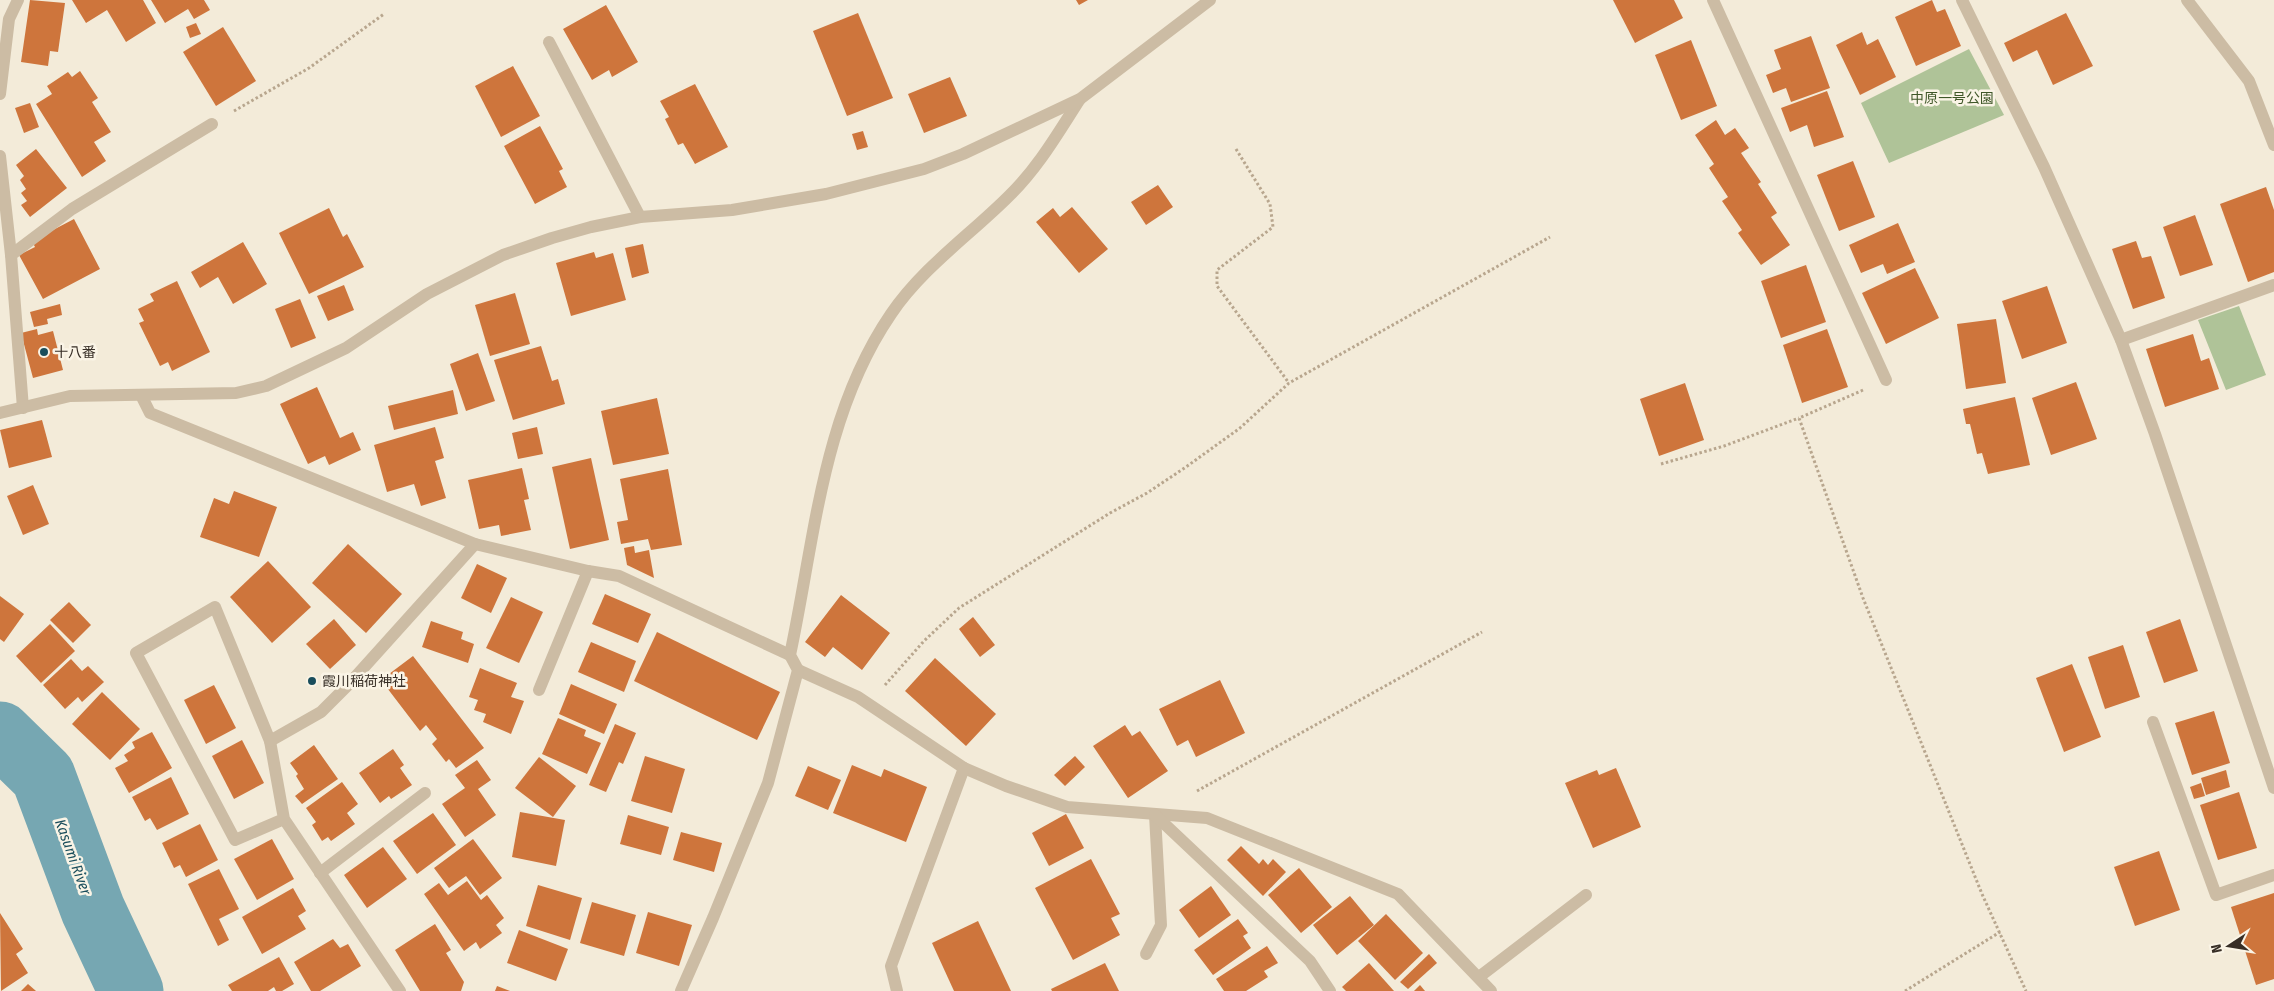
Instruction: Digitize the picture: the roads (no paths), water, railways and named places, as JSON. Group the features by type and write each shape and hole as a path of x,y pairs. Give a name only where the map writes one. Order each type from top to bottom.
{"street":[{"path":"0,94 3,45 10,19 18,0"},
{"path":"0,413 70,396 236,394 266,386 346,348 427,294 503,255 591,227 640,217 732,210 826,194 924,169 963,154 1080,99 1210,0"},
{"path":"1713,0 1886,380"},
{"path":"1962,0 2044,167 2120,340 2156,434 2274,788"},
{"path":"2187,0 2249,81 2274,145"},
{"path":"549,42 640,217"},
{"path":"790,655 811,534 828,460 851,386 868,352 892,312 923,276 1010,195 1042,158 1080,99"},
{"path":"11,255 72,209 212,124"},
{"path":"0,156 11,255 23,408"},
{"path":"2120,340 2274,285"},
{"path":"141,395 150,413 475,544 588,571 619,576 790,655 798,670 868,704 964,768 1006,786 1067,807 1207,818 1398,894 1479,977 1490,991"},
{"path":"270,741 321,712 335,699 475,544"},
{"path":"539,690 588,571"},
{"path":"284,818 235,840 136,653 215,607 270,741 284,818 400,991"},
{"path":"680,991 713,918 768,784 798,670"},
{"path":"2153,722 2216,894 2274,875"},
{"path":"897,991 892,966 964,768"},
{"path":"320,873 426,792"},
{"path":"1146,954 1162,925 1155,815"},
{"path":"1155,815 1310,961 1330,991"},
{"path":"1479,977 1586,895"}],"waterway":[{"name":"Kasumi River","path":"0,734 43,776 93,910 131,991"}],"place":[{"name":"十八番","path":"44,352"},
{"name":"霞川稲荷神社","path":"312,681"}],"park label":[{"name":"中原一号公園","path":"1952,98"}]}
